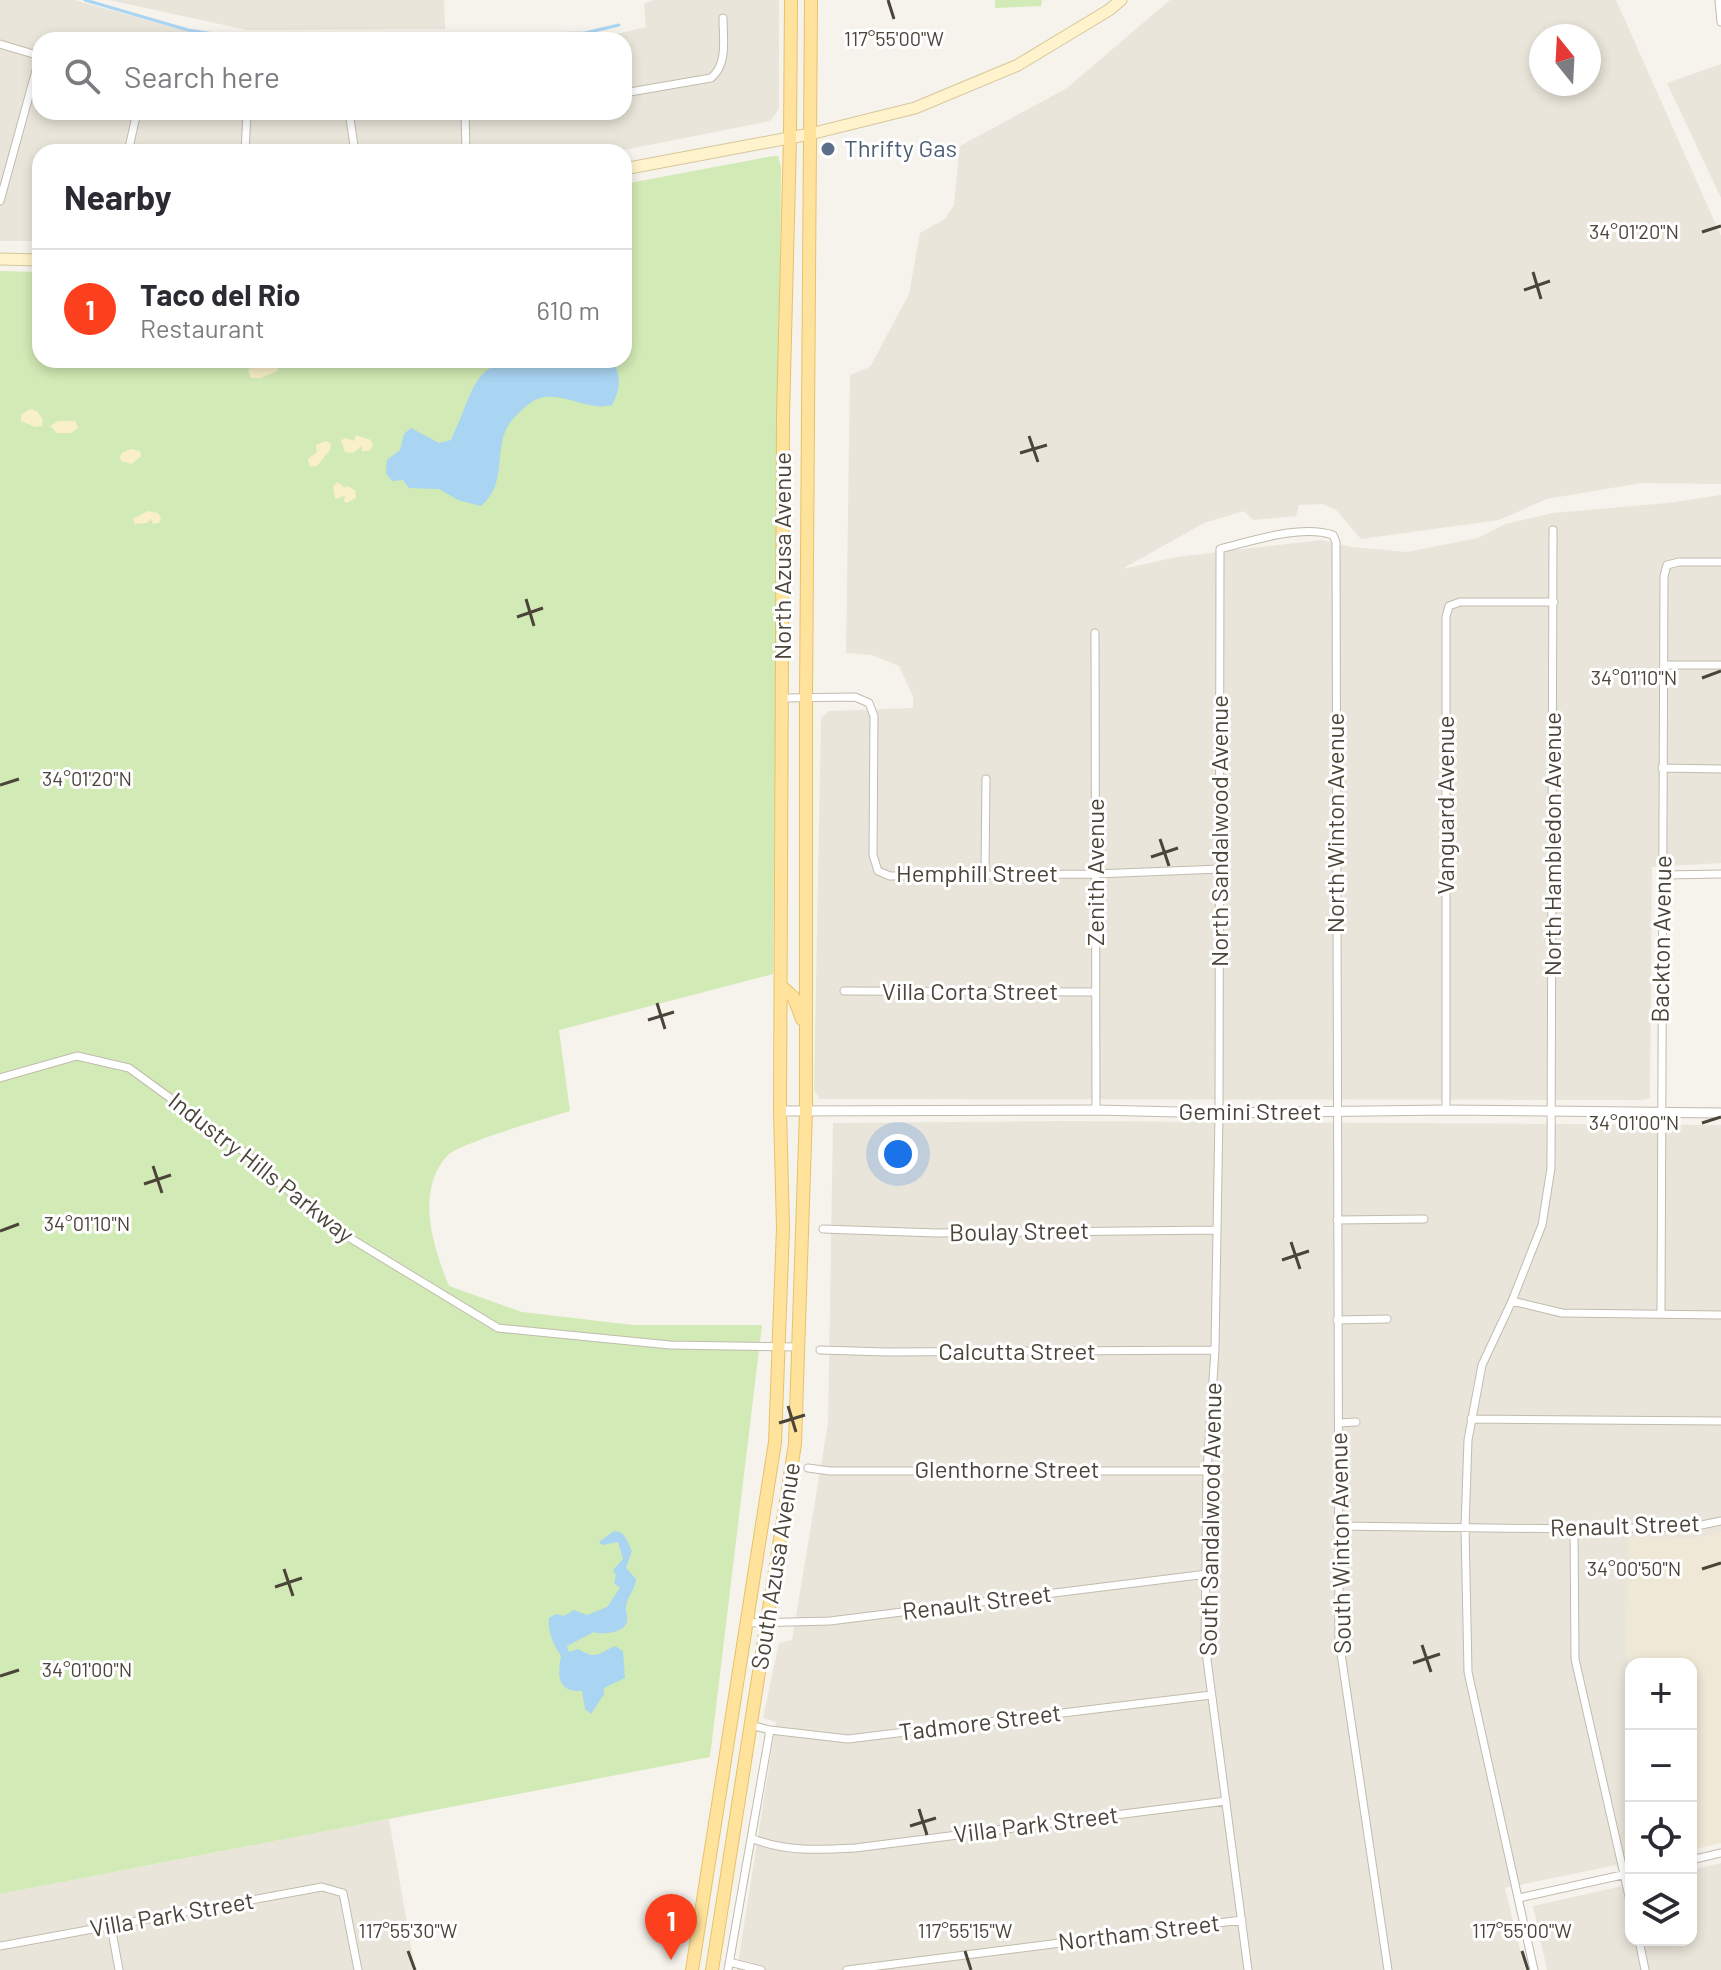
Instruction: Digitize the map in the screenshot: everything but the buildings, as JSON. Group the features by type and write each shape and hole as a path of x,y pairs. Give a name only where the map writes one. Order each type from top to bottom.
{"main road":[{"name":"North Azusa Avenue","path":"780,1111 783,416 791,0"},
{"name":"North Azusa Avenue","path":"806,1111 811,0"},
{"path":"632,168 810,134 938,100 1018,65 1121,0"},
{"path":"0,259 32,260"},
{"path":"781,986 794,998 806,1030"},
{"name":"South Azusa Avenue","path":"692,1970 775,1442 783,1228 780,1111"},
{"name":"South Azusa Avenue","path":"712,1970 795,1444 806,1111"},
{"path":"706,1881 725,1884"}],"street":[{"path":"1719,0 1721,22"},
{"path":"632,92 711,78 719,72 723,62 723,18"},
{"path":"0,44 32,54"},
{"path":"0,201 32,85"},
{"path":"130,144 135,120"},
{"path":"245,144 247,120"},
{"path":"350,120 354,144"},
{"path":"465,120 466,144"},
{"name":"North Hambledon Avenue","path":"1534,1970 1468,1672 1465,1527 1471,1419 1482,1365 1542,1225 1551,1168 1553,530"},
{"name":"North Sandalwood Avenue","path":"1219,1113 1220,549 1275,535 1322,531 1333,535"},
{"name":"North Winton Avenue","path":"1333,535 1336,542 1336,1113"},
{"name":"Backton Avenue","path":"1661,1314 1664,576 1667,565 1679,562 1721,562"},
{"name":"Vanguard Avenue","path":"1446,1110 1446,617 1449,606 1460,602 1554,602"},
{"name":"Zenith Avenue","path":"1095,633 1096,1110"},
{"path":"1664,665 1721,665"},
{"name":"Hemphill Street","path":"806,698 855,697 869,703 874,716 873,855 878,871 890,876 1220,869"},
{"path":"783,698 806,698"},
{"path":"1662,768 1721,769"},
{"path":"985,873 986,779"},
{"path":"1664,875 1721,874"},
{"name":"Villa Corta Street","path":"844,991 1096,992"},
{"name":"Industry Hills Parkway","path":"0,1078 77,1056 129,1068 244,1152 327,1224 498,1328 670,1345 799,1347"},
{"name":"Gemini Street","path":"780,1111 1336,1113 1551,1110 1721,1113"},
{"name":"South Sandalwood Avenue","path":"1219,1113 1215,1350 1207,1471 1205,1644 1248,1970"},
{"name":"South Winton Avenue","path":"1336,1113 1339,1640 1388,1970"},
{"path":"1337,1220 1424,1219"},
{"name":"Boulay Street","path":"823,1229 936,1233 1216,1230"},
{"path":"1512,1301 1562,1313 1721,1315"},
{"path":"1337,1320 1387,1319"},
{"name":"Calcutta Street","path":"820,1350 1215,1350"},
{"path":"1471,1419 1721,1421"},
{"path":"1339,1423 1356,1422"},
{"name":"Glenthorne Street","path":"808,1468 830,1471 1207,1471"},
{"name":"Renault Street","path":"1337,1526 1574,1529 1692,1527 1721,1521"},
{"path":"1574,1529 1575,1659 1625,1862"},
{"name":"Renault Street","path":"747,1623 830,1621 1207,1574"},
{"name":"Tadmore Street","path":"750,1725 848,1739 1211,1695"},
{"path":"761,1970 728,1966 770,1730"},
{"name":"Villa Park Street","path":"751,1838 764,1844 798,1849 855,1848 1226,1801"},
{"path":"1697,1859 1721,1853"},
{"path":"1519,1898 1625,1875"},
{"name":"Villa Park Street","path":"0,1946 322,1887 343,1893 358,1970"},
{"name":"Northam Street","path":"847,1970 1242,1920"},
{"path":"111,1926 119,1970"},
{"path":"1640,1946 1645,1970"}],"shaded area":[{"path":"0,0 74,0 192,32 32,32 32,120 632,120 632,32 625,32 646,27 644,4 653,0 779,0 779,109 770,121 632,148 632,144 32,144 32,241 0,241"},
{"path":"109,0 444,0 445,29 247,30"},
{"path":"1170,0 1616,0 1721,236 1721,484 1641,483 1547,499 1499,520 1361,539 1336,510 1323,504 1299,505 1296,516 1253,520 1244,511 1204,523 1122,569 1177,557 1321,540 1352,547 1407,552 1478,538 1505,524 1553,513 1721,495 1721,863 1652,867 1650,1098 820,1099 814,1091 821,718 829,711 913,708 913,696 899,666 872,655 846,653 850,375 870,367 909,294 920,233 945,219 954,205 960,146 1067,88"},
{"path":"1721,64 1721,198 1667,83"},
{"path":"1061,1121 1721,1125 1721,1532 1697,1538 1629,1538 1628,1658 1625,1658 1625,1863 1505,1888 1525,1970 737,1970 776,1722 763,1718 779,1643 792,1640 828,1423 833,1123"},
{"path":"1721,1532 1721,1843 1697,1849 1697,1658 1628,1658 1627,1652 1629,1537 1697,1538"},
{"path":"389,1819 415,1970 0,1970 0,1894"},
{"path":"1721,1863 1721,1970 1547,1970 1533,1906 1625,1885 1625,1946 1697,1946 1697,1869"}],"green space":[{"path":"995,0 1042,0 1041,6 995,8"},
{"path":"773,156 778,156 781,167 773,974 559,1030 570,1111 485,1138 447,1156 437,1170 429,1203 437,1254 449,1286 522,1312 633,1325 762,1325 710,1757 0,1894 0,271 32,272 32,368 632,368 632,182"}],"sand":[{"path":"277,368 278,371 251,378 248,370"},
{"path":"30,409 37,411 43,420 42,426 35,427 21,421 21,415"},
{"path":"58,421 75,421 78,428 71,433 57,433 50,426"},
{"path":"356,435 371,440 373,446 369,451 362,451 362,446 353,453 345,452 341,440 354,441"},
{"path":"326,441 331,444 330,450 317,466 310,467 308,459 317,452 316,445"},
{"path":"131,449 140,451 141,456 132,464 121,461 122,453"},
{"path":"338,482 345,488 355,490 356,498 347,503 345,496 335,499 333,486"},
{"path":"148,511 158,513 161,518 159,523 153,524 151,519 147,523 135,524 133,519"}],"water":[{"path":"616,368 618,388 612,405 591,405 549,397 526,406 508,426 501,446 494,488 481,506 458,500 439,489 409,488 403,480 392,481 386,473 387,460 400,450 404,434 411,428 439,443 451,440 474,387 488,370"},
{"path":"614,1531 624,1535 632,1551 626,1568 636,1579 626,1605 627,1621 618,1631 594,1632 567,1646 569,1652 578,1649 593,1655 615,1646 623,1651 625,1678 604,1688 604,1694 591,1714 585,1709 582,1691 568,1689 561,1682 561,1656 550,1633 549,1618 556,1614 564,1616 574,1610 587,1615 607,1607 620,1588 614,1583 616,1575 613,1570 623,1559 618,1542 602,1545 599,1542"}],"waterway":[{"path":"85,0 201,32"},
{"path":"589,32 619,25"}],"place":[{"name":"Thrifty Gas","path":"828,149"},
{"name":"Taco del Rio","path":"671,1960"}]}
